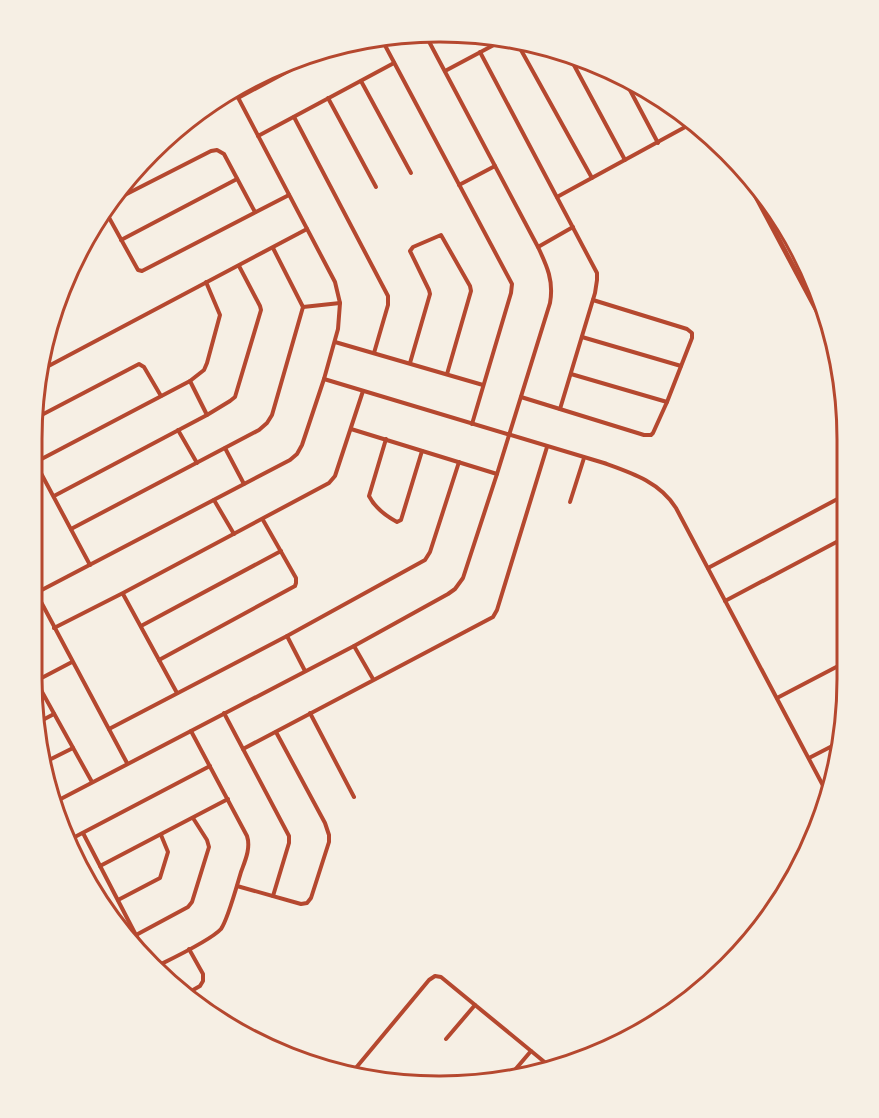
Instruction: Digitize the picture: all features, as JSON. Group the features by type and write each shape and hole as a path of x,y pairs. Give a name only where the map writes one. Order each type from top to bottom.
{"main road":[{"path":"762,207 813,303"}],"street":[{"path":"61,799 354,646 448,594 459,584 497,474 551,295 550,273 430,42"},
{"path":"445,70 493,45"},
{"path":"385,46 512,284 472,424"},
{"path":"522,51 592,178"},
{"path":"480,52 597,273 597,286 560,409"},
{"path":"258,136 394,63"},
{"path":"574,66 625,160"},
{"path":"42,591 290,460 302,445 335,342 340,319 340,303 335,282 238,98 276,77"},
{"path":"361,81 411,173"},
{"path":"631,91 658,143"},
{"path":"328,98 376,187"},
{"path":"294,117 388,296 388,305 374,353"},
{"path":"557,197 685,127"},
{"path":"128,194 217,150 224,154 255,212"},
{"path":"459,185 495,166"},
{"path":"121,240 237,179"},
{"path":"109,218 138,270 142,271 289,195"},
{"path":"538,247 573,227"},
{"path":"49,366 307,229"},
{"path":"410,363 430,294 410,251 412,247 441,235 471,291 447,374"},
{"path":"71,529 259,430 270,418 303,307 273,248"},
{"path":"54,496 207,415 235,397 260,313 260,306 239,266"},
{"path":"42,459 190,381 204,370 220,318 220,312 206,282"},
{"path":"521,397 648,435 653,433 693,335 690,331 593,300"},
{"path":"303,307 340,303"},
{"path":"582,337 681,366"},
{"path":"335,342 483,385"},
{"path":"43,414 139,364 144,367 161,396"},
{"path":"571,374 667,402"},
{"path":"324,379 584,458 636,476 666,494 676,508 822,784"},
{"path":"190,381 207,415"},
{"path":"54,628 263,520 332,481 363,391"},
{"path":"351,429 497,474"},
{"path":"178,430 197,463"},
{"path":"386,440 369,496 380,510 397,522 401,520 422,451"},
{"path":"243,749 495,614 547,447"},
{"path":"225,448 244,484"},
{"path":"570,502 584,458"},
{"path":"109,729 287,636 425,560 430,552 459,462"},
{"path":"42,476 90,565"},
{"path":"708,568 837,499"},
{"path":"214,500 234,534"},
{"path":"159,660 292,588 296,583 296,578 263,520"},
{"path":"725,601 837,542"},
{"path":"141,626 281,551"},
{"path":"123,593 177,693"},
{"path":"42,605 127,764"},
{"path":"287,636 305,671"},
{"path":"354,646 374,680"},
{"path":"42,678 72,662"},
{"path":"777,698 837,667"},
{"path":"43,696 92,782"},
{"path":"224,713 289,836 289,843 273,896"},
{"path":"310,713 354,797"},
{"path":"44,719 54,714"},
{"path":"162,963 220,929 237,886 249,844 247,836 191,731"},
{"path":"237,886 301,904 309,902 329,838 321,815 276,732"},
{"path":"809,758 831,747"},
{"path":"51,759 73,748"},
{"path":"75,837 210,766"},
{"path":"100,866 228,799"},
{"path":"136,935 188,907 192,902 209,847 193,818"},
{"path":"83,833 133,931"},
{"path":"118,900 160,878 168,852 161,835"},
{"path":"189,949 202,974 203,981 193,990"},
{"path":"357,1067 435,976 441,977 544,1061"},
{"path":"446,1039 475,1005"},
{"path":"517,1068 531,1051"}]}
